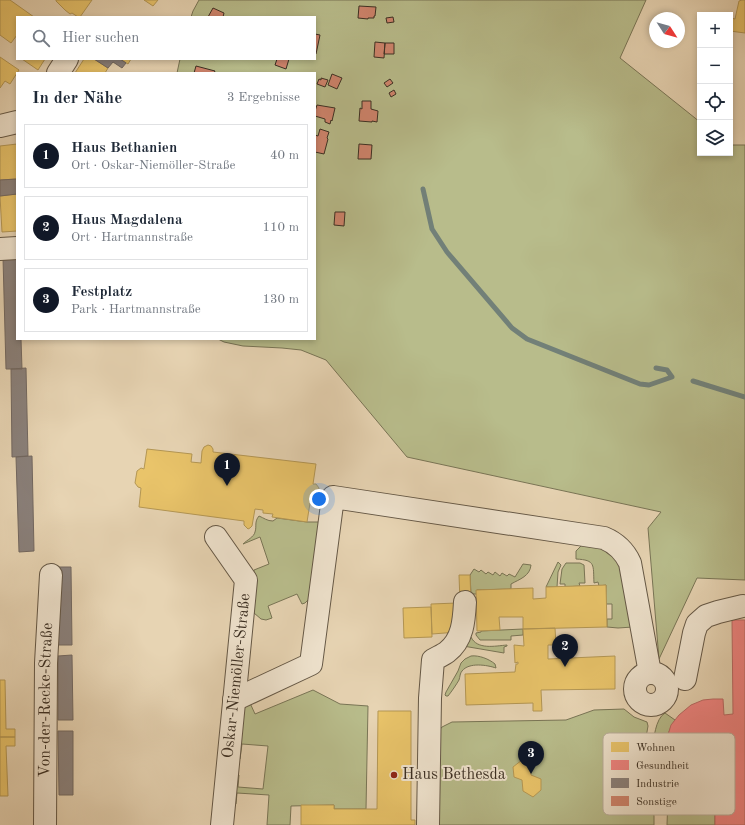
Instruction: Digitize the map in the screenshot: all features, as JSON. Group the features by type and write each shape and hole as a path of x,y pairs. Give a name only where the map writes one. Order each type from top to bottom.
{"street":[{"path":"59,72 66,60"},
{"path":"0,126 16,122"},
{"path":"0,249 16,248"},
{"path":"234,700 311,664 333,497 604,538 612,542 620,547 630,563 650,672"},
{"name":"Oskar-Niemöller-Straße","path":"216,537 246,580 222,825"},
{"name":"Von-der-Recke-Straße","path":"45,825 46,663 51,575"},
{"path":"428,825 430,698 433,660 448,651 456,643 464,620 465,602"},
{"path":"686,679 694,634 698,624 706,616 743,606"}],"green space":[{"path":"199,0 646,0 620,58 697,120 697,156 733,156 733,145 745,145 745,580 697,578 659,659 648,528 661,512 407,457 326,360 301,350 243,346 220,340 316,340 316,72 177,72 180,60 316,60 316,16 191,16"},
{"path":"259,516 271,521 277,518 307,522 325,522 309,599 302,604 297,594 268,606 272,618 266,620 261,619 254,613 250,603 254,570 269,564 260,537 243,544 254,534"},
{"path":"584,543 597,545 619,558 633,627 607,627 607,619 612,619 612,604 606,604 606,585 599,586 598,582 594,583 593,568 590,562 576,559 576,551"},
{"path":"558,562 561,565 558,572 557,587 546,587"},
{"path":"566,563 580,563 584,565 585,583 579,583 580,586 565,587 565,584 560,584 562,569"},
{"path":"523,564 531,565 529,572 524,577 511,584 511,589 477,590 477,594 471,594 470,575 474,569 479,572 481,570 486,574 488,572 493,575 495,572 500,576 502,573 507,576 509,574 515,577"},
{"path":"523,629 523,635 511,636 511,640 480,640 476,635 476,633 481,631"},
{"path":"471,637 477,644 482,646 507,646 504,647 504,653 463,646"},
{"path":"471,656 487,659 495,664 496,668 473,665 465,668 461,672 459,680 454,688 448,696 446,696 446,692 461,663"},
{"path":"313,690 340,704 368,706 366,809 334,809 334,805 291,806 290,825 267,825 269,795 237,793 236,804 231,804 233,775 239,775 238,787 263,789 268,746 242,744 240,759 235,758 242,709 250,703 255,714"},
{"path":"624,709 634,717 647,722 647,733 603,733 603,815 654,815 654,825 436,825 437,733 442,727 452,722 566,720 594,710"},
{"path":"665,713 675,720 668,733 655,733 657,724"},
{"path":"667,815 715,815 715,825 667,825"}],"building: Wohnen":[{"path":"0,0 10,0 33,16 16,16 16,36 11,43 0,35"},
{"path":"92,0 81,16 76,16 72,13 70,14 56,1"},
{"path":"144,0 158,0 153,6"},
{"path":"745,0 745,33 733,31 733,18 735,19 739,1"},
{"path":"0,57 19,70 16,72 10,84 5,81 0,88"},
{"path":"23,60 44,60 38,70"},
{"path":"83,60 96,60 108,68 106,72 76,72"},
{"path":"122,60 130,60 128,64"},
{"path":"16,144 16,179 0,180 0,146"},
{"path":"16,194 16,231 2,232 0,196"},
{"path":"208,445 211,446 213,452 316,464 313,484 316,484 319,488 317,501 314,504 310,503 307,522 272,517 273,514 263,513 263,510 255,509 252,526 248,529 244,525 244,521 139,507 141,488 135,483 137,471 141,468 144,469 147,449 192,454 191,462 201,463 202,451 204,447"},
{"path":"459,575 470,575 471,602 460,602"},
{"path":"606,585 607,627 523,629 523,617 499,617 500,630 477,631 476,590 533,588 533,599 546,598 546,587"},
{"path":"457,603 458,632 432,634 431,604"},
{"path":"431,607 432,637 404,638 403,608"},
{"path":"555,628 556,645 548,645 548,659 615,656 615,689 541,690 542,711 533,711 533,703 466,705 465,674 515,672 516,664 518,664 518,662 515,663 514,645 524,646 523,629"},
{"path":"0,680 5,680 6,729 15,729 15,737 0,737"},
{"name":"Haus Bethesda","path":"378,711 411,711 411,820 415,820 415,825 301,825 301,805 334,805 334,809 377,809"},
{"path":"0,737 15,737 15,746 6,746 8,796 0,796"},
{"path":"530,743 540,748 540,759 531,765 531,775 541,779 541,790 533,797 523,791 522,780 514,777 513,767 522,760 522,749"}],"building: Gesundheit":[{"path":"732,620 745,620 745,825 715,825 715,815 735,815 735,733 669,733 671,725 679,715 691,705 703,700 723,699 724,715 733,714"}],"building: Industrie":[{"path":"96,60 122,60 126,63 122,68 113,62 108,68"},
{"path":"16,179 16,194 0,196 0,180"},
{"path":"16,257 16,340 21,340 22,369 6,369 3,258"},
{"path":"26,368 28,456 12,457 11,369"},
{"path":"32,456 34,551 19,552 16,457"},
{"path":"57,567 71,567 72,645 57,645"},
{"path":"72,655 73,720 58,720 58,656"},
{"path":"58,731 73,731 73,795 59,795"}],"building: Sonstige":[{"path":"359,6 376,7 374,18 358,18"},
{"path":"213,8 224,13 223,16 209,16"},
{"path":"393,17 394,22 387,23 386,18"},
{"path":"316,34 320,35 316,54"},
{"path":"375,42 385,43 384,58 374,57"},
{"path":"385,43 394,43 394,54 384,54"},
{"path":"277,60 289,60 286,69 275,65"},
{"path":"196,66 215,71 214,72 194,72"},
{"path":"332,74 342,78 337,89 328,85"},
{"path":"321,78 328,80 325,87 317,84"},
{"path":"390,79 393,83 387,87 384,83"},
{"path":"394,90 396,94 391,97 389,93"},
{"path":"362,101 371,101 371,109 378,111 377,122 359,121"},
{"path":"317,105 335,108 330,124 325,122 325,119 316,116"},
{"path":"320,129 329,132 324,154 316,152 316,135 318,136"},
{"path":"359,144 372,145 371,159 358,159"},
{"path":"335,212 345,212 344,226 334,225"}],"waterway":[{"path":"423,189 432,229 447,252 512,328 527,339 640,384 649,385 672,377 667,370 656,368"},
{"path":"693,381 745,397"}],"place":[{"name":"Haus Bethanien","path":"227,486"},
{"name":"Haus Magdalena","path":"565,667"},
{"name":"Festplatz","path":"531,774"},
{"name":"Haus Bethesda","path":"394,775"}]}
